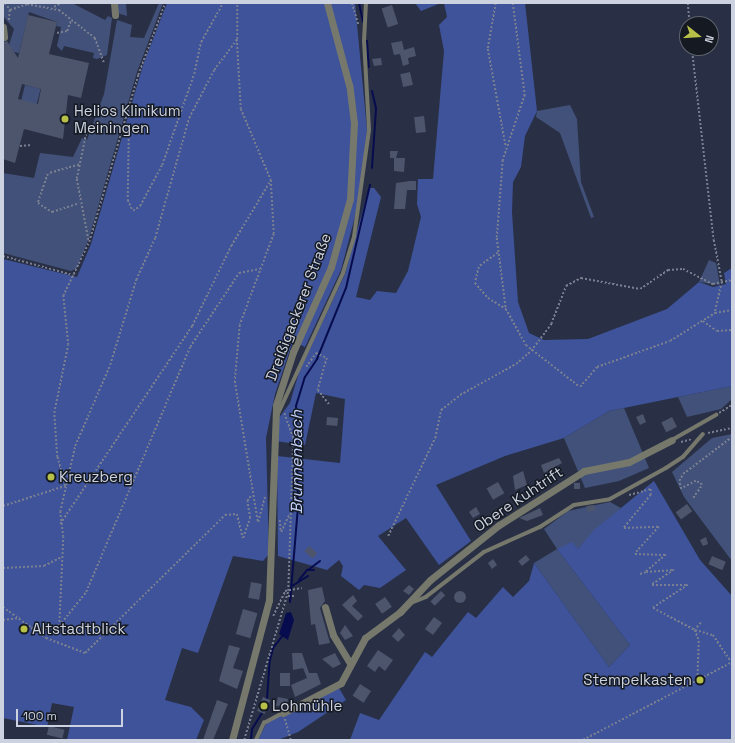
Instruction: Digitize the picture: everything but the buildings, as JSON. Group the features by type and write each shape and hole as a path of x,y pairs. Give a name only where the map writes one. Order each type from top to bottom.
{"street":[{"path":"114,3 115,15"},
{"name":"Dreißigackerer Straße","path":"232,740 269,600 273,511 273,426 287,367 331,267 350,199 354,123 349,86 327,3"},
{"path":"4,37 6,24"},
{"name":"Obere Kuhtrift","path":"283,713 334,688 346,675 350,663 365,638 410,603 430,580 527,505 584,471 629,462 672,440"},
{"path":"325,607 332,635 350,663"}],"lane":[{"path":"273,426 340,280 354,237 370,130 364,41 366,3"},
{"name":"Obere Kuhtrift","path":"672,440 716,415"},
{"path":"410,603 426,597 484,552 540,527 574,505 610,499 666,468 684,457 703,434"},
{"name":"Obere Kuhtrift","path":"256,740 264,723 283,713"}],"path":[{"path":"6,3 10,10 6,24"},
{"path":"10,10 26,3 53,8 95,38 104,63"},
{"path":"53,8 61,3"},
{"path":"66,486 57,457 54,413 68,345 63,296 90,242 124,129 138,75 165,3"},
{"path":"124,129 129,135 128,200 133,211 140,206 162,165 194,74 201,42 223,3"},
{"path":"237,3 237,39 241,109 271,180 274,234 240,325 234,381 251,496 258,522 266,492"},
{"path":"352,3 360,29"},
{"path":"496,3 488,49 506,149 498,253 506,309 531,351 580,388 597,367 670,341 715,313 732,310"},
{"path":"506,149 526,95 513,3"},
{"path":"688,3 689,16"},
{"path":"57,33 67,31 71,20"},
{"path":"58,626 62,557 60,525 66,486 75,446 110,365 136,280 155,238 189,118 214,70 237,39"},
{"path":"693,56 714,240 722,282 715,313"},
{"path":"88,126 79,165 79,203 90,242"},
{"path":"20,146 32,145"},
{"path":"79,165 48,174 38,203 52,212 79,203"},
{"path":"60,525 192,326 231,246 271,180"},
{"path":"498,253 479,268 476,283 488,298 506,309"},
{"path":"3,256 73,275"},
{"path":"23,627 36,630 58,626 86,592 104,556 190,347 239,273 260,269"},
{"path":"388,536 435,438 441,410 460,395 516,364 531,351 551,324 566,286 581,278 640,289 668,270 683,269 713,284 732,280"},
{"path":"703,320 717,331 732,330"},
{"path":"316,353 327,358 318,390 321,398 329,404"},
{"path":"716,415 732,405"},
{"path":"244,740 287,596 293,438 286,418"},
{"path":"693,498 702,484 696,481 681,489 679,481 683,474 732,437"},
{"path":"3,506 66,486"},
{"path":"623,498 650,489 651,495 624,528 659,526 635,554 666,555 646,572"},
{"path":"3,607 36,630 71,649 86,653 225,515 237,514 243,538 250,518 247,501 251,496"},
{"path":"273,511 280,513 281,532 290,513"},
{"path":"3,568 44,566 62,557"},
{"path":"584,740 731,662 713,636 695,630 653,608 688,585 652,585 673,569 640,574"},
{"path":"288,588 302,588"},
{"path":"272,617 288,588"},
{"path":"287,596 294,596"},
{"path":"3,620 20,618"},
{"path":"695,630 700,624"},
{"path":"695,630 700,641 698,679"},
{"path":"283,713 291,740"}],"shaded area":[{"path":"3,3 72,3 105,20 108,16 112,18 107,55 97,59 93,58 94,53 64,46 62,51 57,46 61,27 56,26 57,22 29,12 19,53 14,52 9,45 14,29 3,16"},
{"path":"116,3 126,3 127,16 117,13"},
{"path":"159,3 163,3 137,72 89,238 77,268 71,271 3,253 3,173 34,178 40,153 73,157 82,138 87,140 104,94 117,20 132,25 130,37 144,38"},
{"path":"167,3 355,3 367,130 359,201 341,270 305,347 293,341 275,394 266,438 269,554 263,561 233,556 198,653 182,648 165,700 191,707 204,720 196,740 67,740 74,707 52,703 47,727 3,718 3,259 77,277 91,244 143,65"},
{"path":"415,3 441,3 421,11"},
{"path":"444,3 525,3 537,111 525,136 521,167 513,182 512,212 518,302 529,333 544,340 588,339 667,309 699,282 713,287 726,284 724,273 732,268 732,386 609,411 564,438 505,456 436,485 471,541 439,565 406,518 378,536 406,570 380,588 364,585 359,590 341,576 343,566 339,560 327,570 278,556 277,456 340,463 345,399 316,393 305,445 275,441 278,419 290,403 299,372 345,274 369,188 374,188 381,197 356,297 370,300 377,291 396,293 408,271 421,217 417,204 418,179 433,179 444,51 439,25 447,17"},
{"path":"25,85 41,89 37,104 21,101"},
{"path":"570,105 577,119 581,182 594,217 591,218 560,133 536,117 537,111"},
{"path":"709,260 716,263 720,285 699,282"},
{"path":"732,386 732,399 721,409 687,417 678,397"},
{"path":"624,408 649,468 619,481 585,488 564,438 609,411"},
{"path":"732,434 732,561 684,497 672,472 712,438"},
{"path":"654,481 700,560 732,596 732,740 350,740 360,713 379,720 425,652 432,657 468,612 476,618 503,587 513,597 529,581 534,563 609,667 630,645 557,549 572,542 578,549 594,530"},
{"path":"610,502 621,508 578,549 557,549 544,529 568,511"},
{"path":"557,549 630,645 609,667 534,563"},
{"path":"291,612 294,620 288,640 279,634 286,613"},
{"path":"339,688 346,700 298,732 278,740 258,740 267,722"}],"waterway":[{"name":"Brunnenbach","path":"359,3 363,22"},
{"name":"Brunnenbach","path":"367,41 369,67"},
{"name":"Brunnenbach","path":"372,91 376,109 372,168"},
{"name":"Brunnenbach","path":"290,602 298,506 296,406 305,377 317,359 346,288 370,185"},
{"path":"308,570 320,561"},
{"path":"299,580 307,570 314,570"},
{"path":"292,586 308,576"},
{"name":"Brunnenbach","path":"267,699 270,660 273,648 283,635"},
{"name":"Brunnenbach","path":"251,740 252,729 262,713"}],"place":[{"name":"Helios Klinikum Meiningen","path":"65,119"},
{"name":"Kreuzberg","path":"51,477"},
{"name":"Altstadtblick","path":"24,629"},
{"name":"Stempelkasten","path":"700,680"},
{"name":"Lohmühle","path":"264,706"}]}
